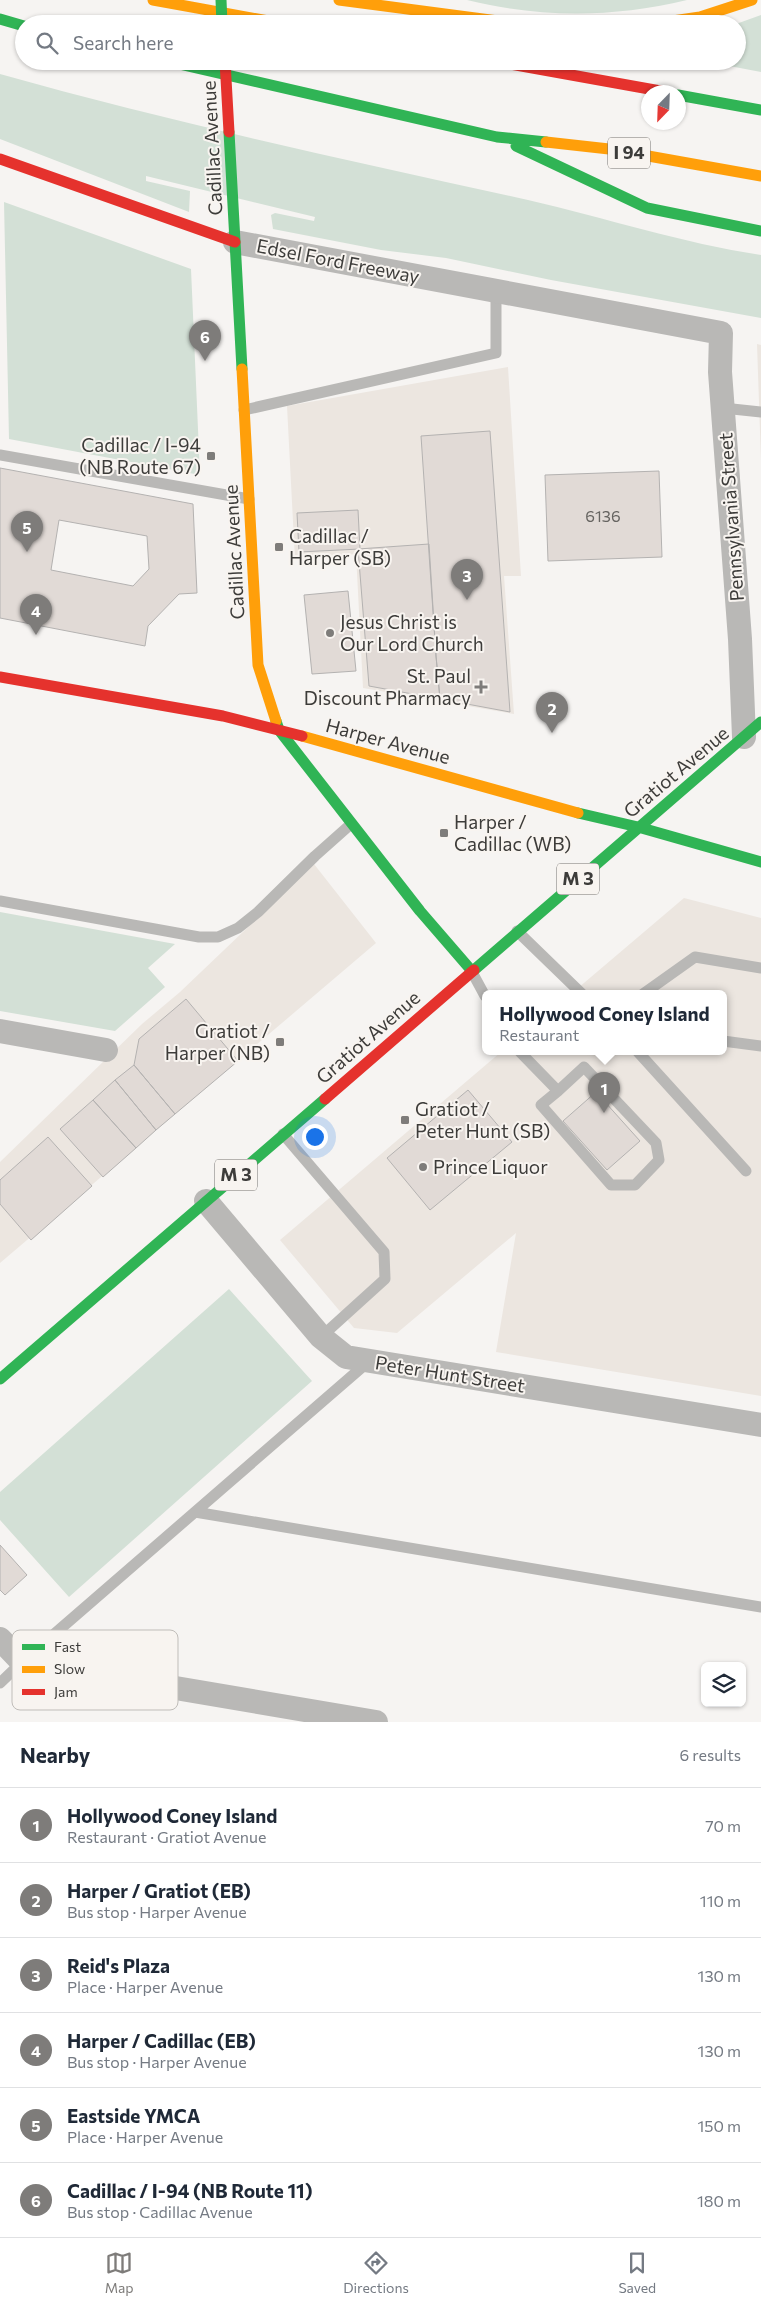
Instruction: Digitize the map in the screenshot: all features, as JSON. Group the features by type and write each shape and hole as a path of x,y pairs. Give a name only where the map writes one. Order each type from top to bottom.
{"main road":[{"path":"153,0 235,15"},
{"path":"221,0 222,15"},
{"path":"339,0 453,15"},
{"path":"706,15 752,0"},
{"path":"0,19 15,23"},
{"name":"I 94","path":"206,70 497,136 609,149 761,176"},
{"name":"Cadillac Avenue","path":"226,70 258,665 278,730 420,911 471,970"},
{"path":"543,70 641,88"},
{"path":"686,96 761,110"},
{"path":"497,136 647,208 761,231"},
{"name":"Edsel Ford Freeway","path":"0,159 235,242"},
{"name":"Harper Avenue","path":"0,676 223,716 378,756 761,862"},
{"name":"Gratiot Avenue","path":"0,1379 471,970 752,730"}],"street":[{"name":"Edsel Ford Freeway","path":"235,242 687,326"},
{"name":"Pennsylvania Street","path":"687,326 721,333 720,372 740,639 752,730"},
{"path":"0,1031 106,1050"},
{"name":"Peter Hunt Street","path":"206,1201 321,1337 346,1357 761,1426"},
{"path":"0,1639 12,1652"},
{"path":"178,1688 376,1722"}],"lane":[{"path":"244,410 496,353 496,290"},
{"path":"723,408 761,412"},
{"path":"0,455 249,499"},
{"path":"0,901 199,937 218,937 238,928 258,912 315,856 352,824"},
{"path":"517,931 578,990"},
{"path":"649,990 695,957 761,968"},
{"path":"471,970 482,990"},
{"path":"727,1041 761,1046"},
{"path":"523,1055 558,1091"},
{"path":"641,1055 746,1171"},
{"path":"584,1068 656,1142 659,1160 635,1185 611,1185 541,1105 558,1091 584,1068"},
{"path":"283,1134 384,1252 385,1279 321,1337"},
{"path":"59,1630 369,1361"},
{"path":"195,1512 761,1607"},
{"path":"0,1684 12,1672"}],"shaded area":[{"path":"467,0 687,0 631,10 577,14 522,10"},
{"path":"761,15 761,72 746,69 746,20"},
{"path":"0,74 197,125 528,200 702,244 761,255 761,318 551,280 446,258 381,250 273,229 271,215 275,213 314,221 315,217 146,176 146,181 190,191 189,212 0,139"},
{"path":"4,202 191,269 200,475 9,439"},
{"path":"757,344 761,345 761,461"},
{"path":"508,367 521,576 504,576 514,714 363,688 356,554 295,560 287,406"},
{"path":"314,864 376,943 0,1263 0,1162 142,1024 180,992"},
{"path":"684,898 761,918 761,1396 496,1352 516,1233 397,1333 354,1328 280,1240 497,1055 727,1055 727,990 576,990"},
{"path":"0,912 175,944 148,968 165,987 115,1031 0,1011"},
{"path":"229,1289 312,1381 69,1597 0,1520 0,1492"}],"building":[{"path":"490,431 510,712 440,699 436,656 421,436"},
{"path":"0,468 193,504 197,593 179,594 148,626 145,646 0,618","holes":["59,520 147,536 149,569 133,586 51,570"]},
{"path":"659,471 662,557 548,561 545,475"},
{"path":"358,510 360,549 299,552 297,513"},
{"path":"429,544 440,699 369,686 358,549"},
{"name":"Jesus Christ is Our Lord Church","path":"348,591 356,671 312,674 304,595"},
{"path":"186,999 238,1061 175,1114 134,1065 139,1039"},
{"path":"134,1065 175,1114 156,1130 115,1080"},
{"path":"115,1080 156,1130 136,1148 93,1100"},
{"path":"468,1090 512,1142 430,1210 387,1158"},
{"path":"596,1092 640,1141 607,1170 563,1121"},
{"path":"93,1100 136,1148 103,1177 60,1129"},
{"path":"48,1137 92,1186 31,1240 0,1204 0,1180"},
{"path":"0,1545 27,1575 5,1595 0,1590"}],"traffic: fast":[{"path":"221,0 222,15"},
{"path":"0,19 15,23"},
{"path":"205,70 497,137 546,142"},
{"path":"686,96 761,110"},
{"path":"229,132 242,369"},
{"path":"516,146 647,208 761,231"},
{"path":"276,721 279,730 420,911 471,970"},
{"path":"474,970 761,722"},
{"path":"578,813 638,827 761,862"},
{"path":"0,1379 325,1099"}],"traffic: slow":[{"path":"153,0 236,15"},
{"path":"339,0 453,15"},
{"path":"706,15 752,0"},
{"path":"546,142 609,149 761,176"},
{"path":"242,369 258,665 276,721"},
{"path":"302,736 578,813"}],"traffic: jam":[{"path":"226,70 229,132"},
{"path":"543,70 641,88"},
{"path":"0,159 235,242"},
{"path":"0,677 223,716 302,736"},
{"path":"325,1099 474,970"}],"place":[{"name":"Cadillac / I-94 (NB Route 11)","path":"205,361"},
{"name":"Cadillac / I-94 (NB Route 67)","path":"211,456"},
{"name":"Cadillac / Harper (SB)","path":"279,547"},
{"name":"Eastside YMCA","path":"27,552"},
{"name":"Reid's Plaza","path":"467,600"},
{"name":"Jesus Christ is Our Lord Church","path":"330,633"},
{"name":"Harper / Cadillac (EB)","path":"36,635"},
{"name":"St. Paul Discount Pharmacy","path":"481,687"},
{"name":"Harper / Gratiot (EB)","path":"552,733"},
{"name":"Harper / Cadillac (WB)","path":"444,833"},
{"name":"Gratiot / Harper (NB)","path":"280,1042"},
{"name":"Hollywood Coney Island","path":"604,1113"},
{"name":"Gratiot / Peter Hunt (SB)","path":"405,1120"},
{"name":"Prince Liquor","path":"423,1167"}]}
